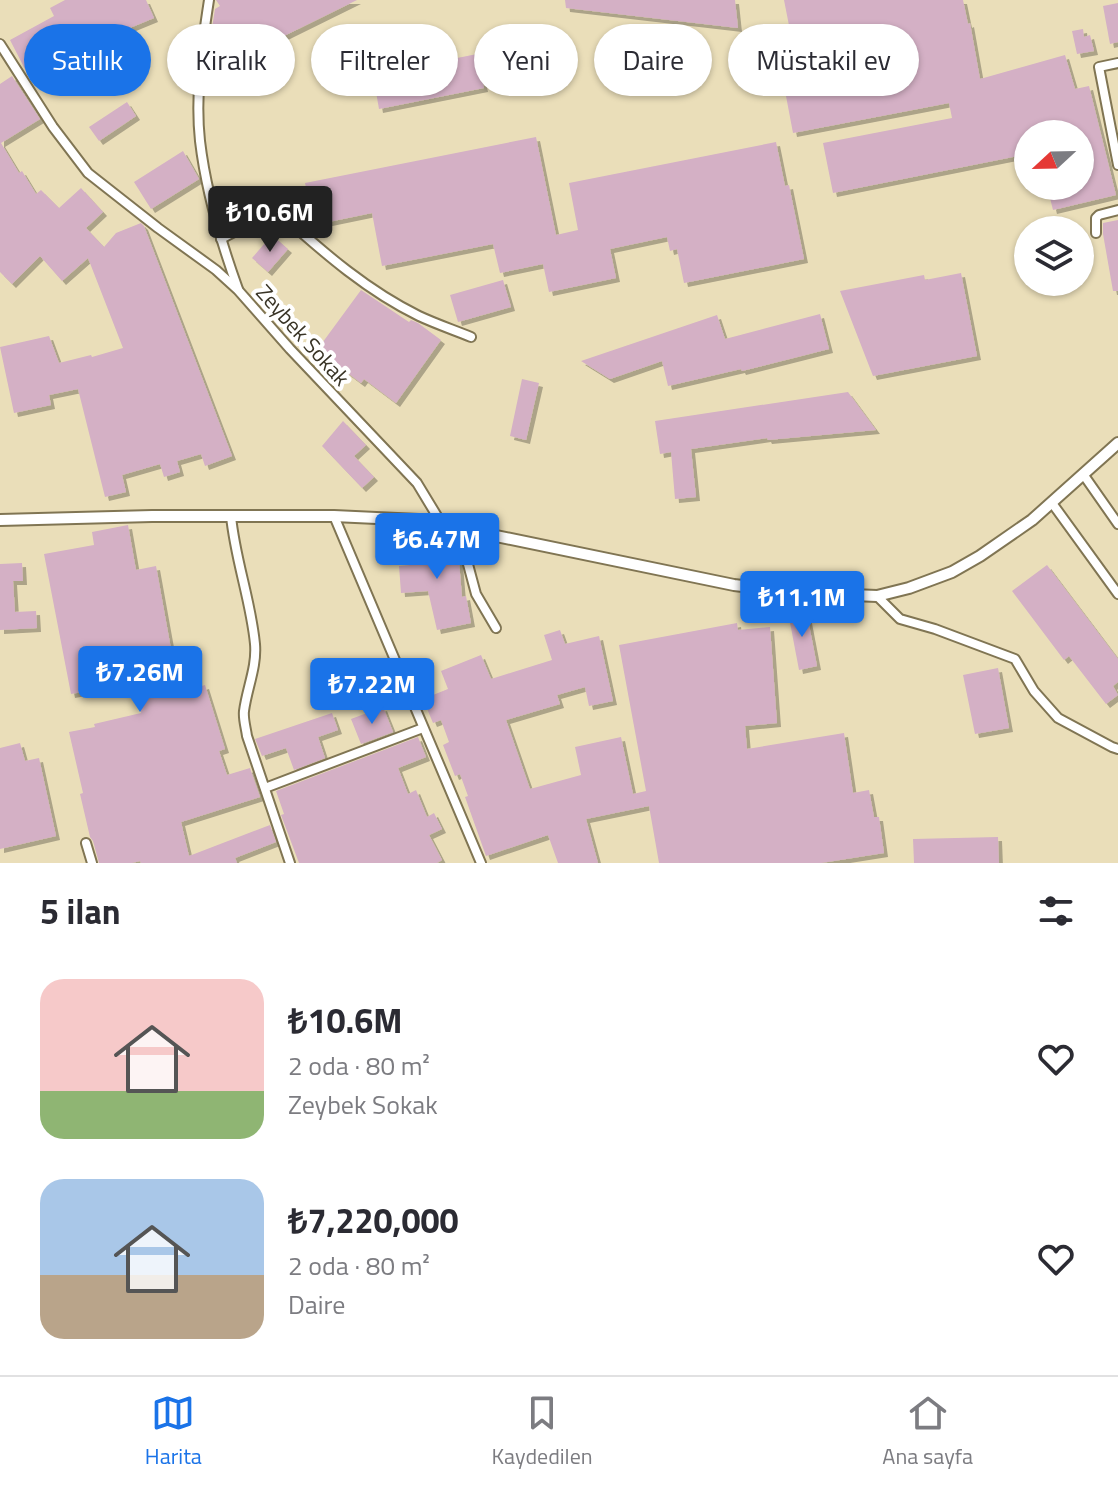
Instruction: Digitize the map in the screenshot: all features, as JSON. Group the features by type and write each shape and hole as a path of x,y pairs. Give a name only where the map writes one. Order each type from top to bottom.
{"street":[{"path":"209,0 198,101 200,141 221,239 238,290"},
{"name":"Zeybek Sokak","path":"0,44 53,127 88,173 238,290 417,483 440,521"},
{"path":"1118,63 1099,67 1118,165"},
{"path":"1096,233 1096,218 1118,210"},
{"path":"221,239 267,218 283,216 332,261 379,293 419,316 471,337"},
{"path":"0,520 334,516 440,521 462,529 734,585 802,593 877,596 952,572 980,556 1032,520 1118,443"},
{"path":"1083,474 1118,524"},
{"path":"1052,503 1118,594"},
{"path":"231,516 255,644 255,661 244,714 247,736 290,863"},
{"path":"334,516 481,863"},
{"path":"462,529 462,542 476,594 496,628"},
{"path":"877,596 900,619 1015,659 1034,691 1058,718 1118,749"},
{"path":"265,788 423,728"},
{"path":"86,843 92,863"}],"building":[{"path":"65,0 146,0 154,18 139,24 39,24 54,16 50,8"},
{"path":"216,0 357,0 295,31 295,24 213,24 215,9 220,6"},
{"path":"565,0 735,0 738,24 728,24 728,27 566,8"},
{"path":"784,0 963,0 980,79 1065,55 1075,89 1089,86 1116,195 1053,210 1050,200 1094,200 1094,120 1014,120 1014,157 833,193 823,143 952,118 949,103 793,133 786,96 919,96 919,24 789,24"},
{"path":"1118,3 1118,42 1110,44 1103,6"},
{"path":"1083,29 1084,37 1090,35 1094,51 1077,54 1072,31"},
{"path":"24,32 24,67 10,40"},
{"path":"474,55 474,90 458,93 458,58"},
{"path":"12,76 40,119 1,143 36,194 41,190 59,208 81,188 103,212 86,228 104,247 116,233 141,223 144,226 232,456 205,466 201,454 177,461 180,472 164,477 160,464 122,475 126,492 105,497 78,389 49,395 51,405 14,413 0,347 49,336 59,363 123,348 88,258 62,281 40,256 12,284 0,272 0,84"},
{"path":"377,96 444,96 379,109"},
{"path":"127,102 136,116 99,141 89,127"},
{"path":"536,137 556,235 578,230 569,183 776,142 785,186 789,185 804,259 684,283 677,249 670,251 667,237 610,249 616,278 549,292 543,264 500,273 493,244 382,266 372,213 314,225 305,183"},
{"path":"183,151 199,179 151,209 134,182"},
{"path":"1118,220 1118,291 1113,291 1103,223"},
{"path":"272,235 288,249 268,272 252,258"},
{"path":"961,273 977,356 873,376 840,291 924,275 925,280"},
{"path":"503,280 511,307 458,322 450,295"},
{"path":"361,290 441,340 396,403 364,379 361,383 317,350"},
{"path":"820,314 829,349 668,386 662,361 610,379 581,361 717,315 725,339"},
{"path":"522,379 539,383 526,440 510,436"},
{"path":"848,392 876,430 767,438 691,449 696,497 675,499 671,452 660,454 655,421"},
{"path":"343,421 366,445 354,456 374,477 362,488 322,446"},
{"path":"128,525 136,570 156,566 171,649 178,648 186,691 205,685 225,749 219,751 227,775 250,768 260,797 181,822 189,856 270,825 276,842 235,858 237,863 99,863 90,837 69,732 141,713 141,705 137,682 71,694 44,554 94,545 92,532"},
{"path":"453,538 455,561 459,561 462,597 466,596 471,623 437,630 428,591 401,593 399,566 410,565 408,542"},
{"path":"22,563 23,581 13,581 15,612 36,611 37,628 0,630 0,564"},
{"path":"1047,565 1118,659 1118,682 1113,686 1118,695 1106,704 1069,656 1064,660 1012,591"},
{"path":"806,609 817,666 799,670 788,612"},
{"path":"737,623 738,630 770,627 777,723 745,726 747,749 844,733 853,793 869,790 874,817 879,817 884,853 821,863 659,863 649,806 586,819 598,863 558,863 548,835 486,856 460,774 455,776 443,745 449,742 441,720 433,723 423,699 448,689 441,671 481,655 491,679 552,660 544,635 560,630 565,644 599,636 613,701 589,706 585,687 557,695 560,704 506,720 530,789 581,775 575,747 621,737 633,794 646,791 619,645"},
{"path":"998,668 1009,728 975,734 963,675"},
{"path":"383,707 393,732 361,744 351,719"},
{"path":"332,713 338,730 318,737 325,758 294,770 286,748 262,756 255,739"},
{"path":"418,737 426,757 398,768 408,794 416,790 427,817 434,813 442,829 429,835 442,860 437,863 299,863 281,815 284,814 276,791"},
{"path":"20,743 25,761 39,758 56,836 0,849 0,748"},
{"path":"998,837 999,863 914,863 913,839"}]}
